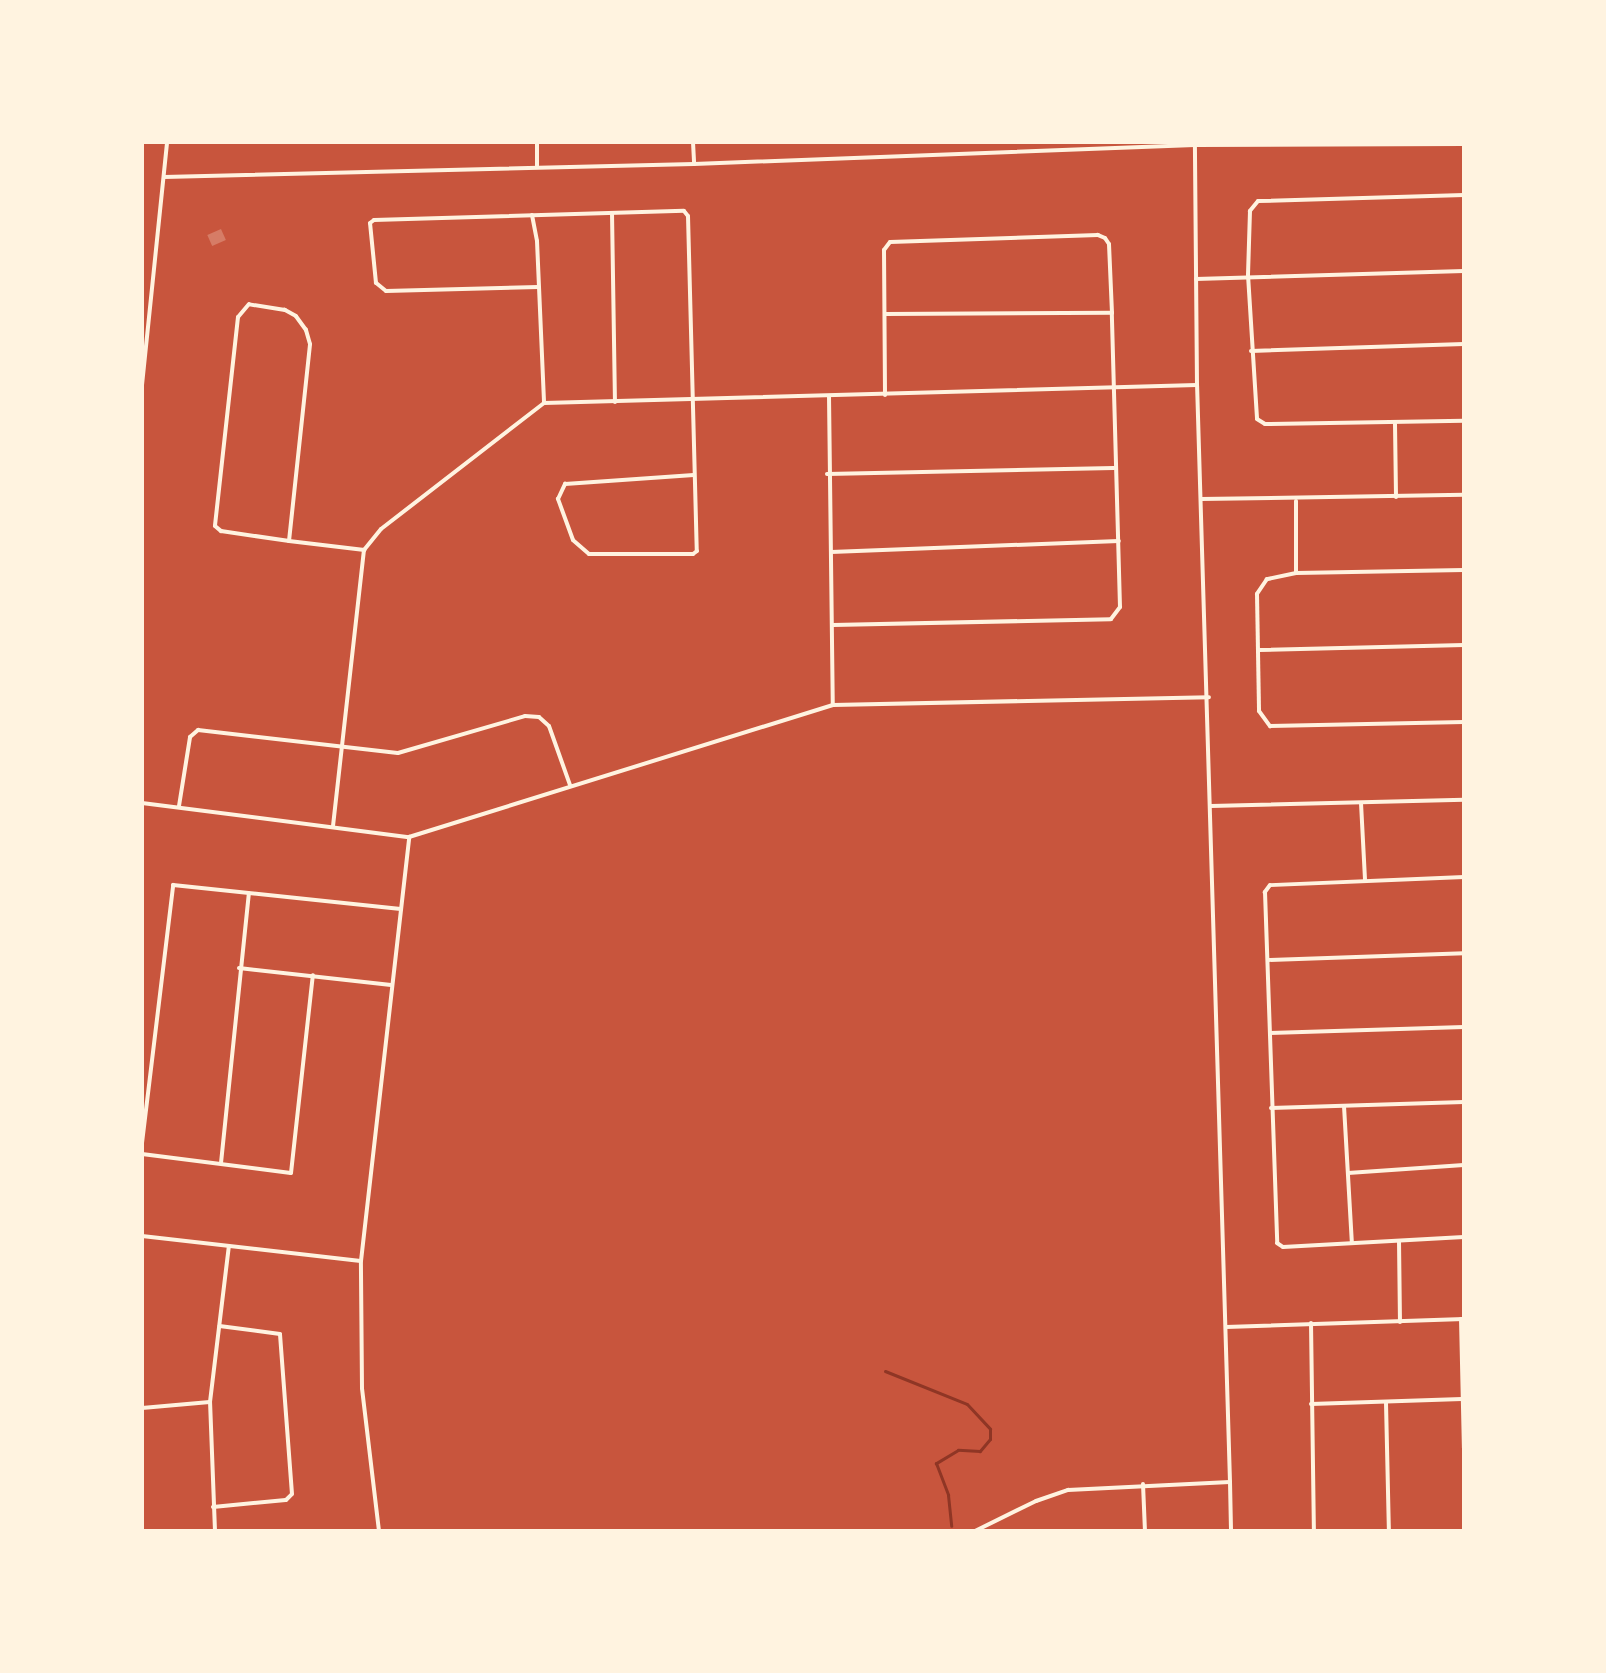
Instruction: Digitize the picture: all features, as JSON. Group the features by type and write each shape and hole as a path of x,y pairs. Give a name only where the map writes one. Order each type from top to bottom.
{"street":[{"path":"142,385 167,142"},
{"path":"537,142 537,166"},
{"path":"693,142 694,164"},
{"path":"164,177 694,164 1195,143 1464,144"},
{"path":"1195,143 1197,385 1209,697 1231,1531"},
{"path":"1464,195 1258,201 1250,211 1248,275 1254,413 1265,424 1464,421"},
{"path":"538,287 386,291 376,283 370,225 374,220 680,209 688,216 697,548 693,554 589,554 573,540 558,499 560,488 565,484 694,475"},
{"path":"612,213 615,402"},
{"path":"532,215 537,241 544,403"},
{"path":"833,625 1111,619 1120,607 1109,244 1098,235 890,242 884,250 885,395"},
{"path":"1196,279 1248,275 1464,271"},
{"path":"289,541 310,344 306,330 296,316 285,310 249,304 238,317 215,526 221,531 289,541 364,550"},
{"path":"885,314 1112,313"},
{"path":"1251,351 1464,344"},
{"path":"333,826 364,550 381,529 544,403 1197,385"},
{"path":"829,396 827,474 833,705"},
{"path":"1395,424 1396,497"},
{"path":"827,474 1114,468"},
{"path":"1201,499 1296,501 1464,495"},
{"path":"1296,501 1296,573"},
{"path":"831,552 1119,541"},
{"path":"1464,570 1296,573 1267,579 1259,587 1259,711 1270,726 1464,722"},
{"path":"1259,650 1464,645"},
{"path":"142,803 409,837 833,705 1209,697"},
{"path":"179,807 194,731 408,752 525,716 539,717 549,726 570,785"},
{"path":"1211,806 1464,800"},
{"path":"1360,802 1365,880"},
{"path":"379,1531 362,1388 361,1261 409,837"},
{"path":"1464,877 1268,886 1265,892 1277,1243 1283,1247 1464,1237"},
{"path":"142,1143 171,889 177,883 401,909"},
{"path":"221,1163 249,893"},
{"path":"1268,960 1464,953"},
{"path":"239,968 391,985"},
{"path":"142,1154 291,1173 313,975"},
{"path":"1270,1033 1464,1027"},
{"path":"1271,1108 1464,1102"},
{"path":"1344,1106 1352,1243"},
{"path":"1348,1173 1464,1165"},
{"path":"142,1236 361,1261"},
{"path":"1399,1241 1400,1322"},
{"path":"215,1531 210,1402 229,1246"},
{"path":"1226,1327 1462,1319 1464,1448"},
{"path":"1311,1323 1314,1531"},
{"path":"213,1507 286,1500 292,1494 280,1334 220,1326"},
{"path":"1311,1404 1462,1399"},
{"path":"142,1408 210,1402"},
{"path":"1386,1403 1389,1531"},
{"path":"975,1531 1052,1494 1097,1486 1230,1482"},
{"path":"1143,1484 1145,1531"}],"building":[{"path":"221,229 226,240 212,246 207,235"}],"waterway":[{"path":"885,1371 967,1404 990,1429 990,1439 980,1451 958,1450 936,1463 948,1495 951,1526"}]}
